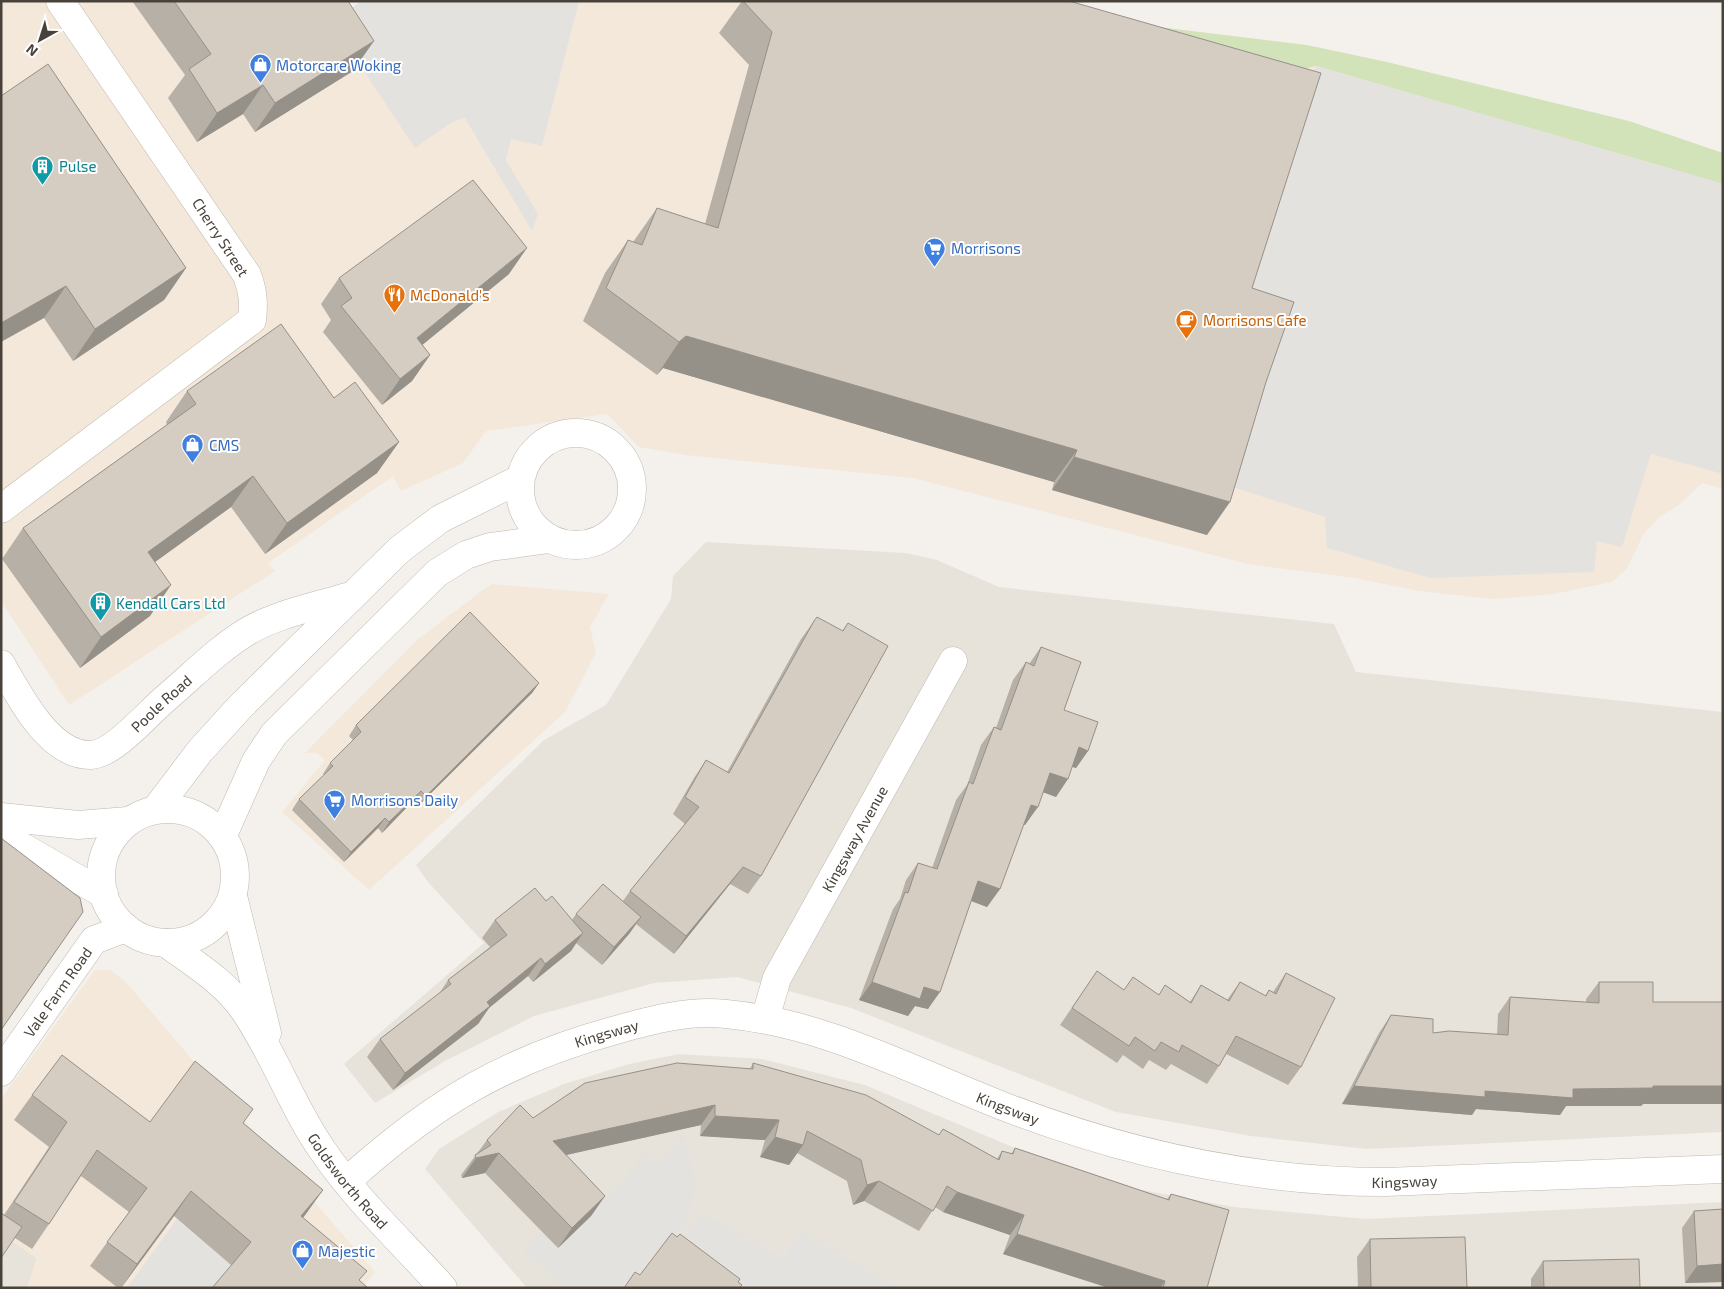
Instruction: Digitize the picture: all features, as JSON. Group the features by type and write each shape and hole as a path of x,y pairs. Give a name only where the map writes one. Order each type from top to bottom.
{"street":[{"name":"Cherry Street","path":"1,509 252,320 254,304 253,290 247,275 60,1"},
{"path":"571,432 591,434 605,440 620,453 628,467 633,486 630,508 620,525 601,540 582,546 568,545 549,539 528,520 521,502 520,479 526,461 542,442 571,432"},
{"path":"156,809 200,750 239,708 399,550 440,519 520,479"},
{"path":"223,835 256,761 274,734 438,574 466,555 490,547 549,539"},
{"name":"Poole Road","path":"1,664 46,734 68,750 92,755 107,749 128,734 218,653 248,631 269,621 352,595"},
{"name":"Kingsway Avenue","path":"765,1019 777,978 953,661"},
{"path":"156,809 189,811 208,820 223,835 232,854 236,875 233,896 223,915 208,931 188,940 166,943 145,939 126,928 111,911 104,894 101,876 103,857 112,837 128,821 147,811 156,809"},
{"path":"1,817 78,825 128,821"},
{"path":"1,831 19,845 104,894"},
{"name":"Goldsworth Road","path":"233,896 273,1059"},
{"name":"Vale Farm Road","path":"5,1066 94,940 126,928"},
{"name":"Goldsworth Road","path":"166,943 218,983 243,1008 273,1059 310,1132 347,1181 443,1288"},
{"name":"Kingsway","path":"347,1181 384,1147 474,1085 554,1048 670,1017 723,1014 765,1019 858,1047 1069,1130 1197,1163 1274,1176 1336,1182 1386,1182 1723,1169"}],"shaded area":[{"path":"1,1 318,1 332,23 361,1 932,1 1233,87 1316,66 1723,184 1723,489 1702,483 1678,506 1659,517 1643,535 1626,570 1611,582 1554,594 1493,599 1419,591 1355,578 1248,564 913,478 685,455 639,447 607,414 486,431 463,463 401,491 393,476 268,563 275,571 69,705 1,601"},
{"path":"361,1 579,1 542,146 511,139 506,160 538,214 532,231 465,118 452,122 415,148 332,23"},
{"path":"1316,66 1723,184 1723,474 1651,454 1622,547 1597,541 1594,572 1430,578 1327,548 1325,517 1224,484 1229,321 1298,106"},
{"path":"706,542 906,553 937,560 999,587 1334,624 1356,672 1723,712 1723,1132 1367,1149 1251,1136 1116,1112 851,1008 737,977 654,983 534,1016 445,1061 375,1103 344,1064 484,943 428,882 416,865 544,740 606,705 671,599 673,576"},
{"path":"491,584 609,594 590,627 596,653 565,712 369,890 282,812 325,760 317,753 305,753 418,639"},
{"path":"95,970 110,970 124,980 375,1272 362,1288 27,1288 37,1258 1,1234 1,1099"},
{"path":"679,1054 762,1059 865,1085 1094,1181 1234,1207 1366,1219 1723,1202 1723,1288 527,1288 425,1169 439,1149 498,1112 564,1084 629,1064"},
{"path":"684,1135 696,1182 687,1223 620,1288 565,1288 523,1251 540,1232 558,1249 592,1217 594,1210 646,1153 658,1162"},
{"path":"700,1212 784,1258 801,1231 900,1288 681,1288 672,1251"},
{"path":"177,1219 233,1267 215,1288 127,1288"},
{"path":"1,1234 37,1258 27,1288 1,1288"}],"green space":[{"path":"1134,24 1307,45 1387,62 1629,121 1723,153 1723,184 1316,66 1233,87"}],"building":[{"path":"174,1 348,1 374,41 275,103 263,85 217,113 189,69 211,54"},
{"name":"Morrisons","path":"743,1 1069,1 1321,73 1252,288 1294,302 1266,382 1230,502 1074,457 1077,450 686,336 679,342 606,288 628,240 642,245 657,208 718,228 772,32"},
{"name":"Pulse","path":"48,64 186,268 95,329 66,286 1,323 1,96"},
{"name":"McDonald's","path":"473,180 527,248 417,338 430,355 400,379 341,306 352,298 339,278"},
{"path":"281,324 334,398 355,382 399,442 287,523 253,476 148,552 171,585 101,637 23,528 196,404 187,391"},
{"path":"470,612 539,683 426,796 421,791 389,822 385,818 351,852 299,799 333,766 330,763 361,732 356,725"},
{"path":"817,617 843,631 848,623 888,646 761,876 743,867 686,936 630,891 699,807 685,797 706,760 729,773"},
{"path":"1041,647 1081,662 1064,710 1098,722 1088,751 1079,747 1068,779 1050,773 1038,807 1031,805 1000,889 978,881 940,992 924,987 920,999 872,982 905,892 908,893 918,863 937,869 969,782 973,784 994,727 1001,730 1026,662 1034,666"},
{"path":"1,838 80,898 83,912 1,1030"},
{"path":"603,884 641,917 614,947 576,914"},
{"path":"535,888 546,901 552,896 583,933 545,964 541,958 487,1002 490,1006 405,1073 380,1039 451,984 448,980 507,935 495,920"},
{"path":"1097,971 1124,990 1133,977 1159,995 1165,985 1191,1003 1201,985 1229,1001 1240,982 1266,996 1269,990 1276,994 1286,973 1335,998 1301,1067 1236,1036 1219,1066 1182,1045 1179,1052 1161,1042 1155,1051 1135,1037 1129,1046 1072,1008"},
{"path":"1599,982 1653,982 1653,1002 1723,1002 1723,1086 1573,1089 1573,1098 1485,1091 1485,1097 1354,1086 1391,1015 1433,1019 1433,1033 1449,1031 1508,1035 1510,997 1599,1003"},
{"path":"62,1055 150,1122 195,1061 253,1109 243,1123 323,1190 301,1216 367,1271 359,1280 368,1288 212,1288 251,1242 191,1191 137,1264 107,1242 147,1188 97,1150 49,1224 14,1202 67,1122 32,1095"},
{"path":"677,1063 753,1069 753,1063 866,1095 939,1135 943,1129 999,1160 1002,1151 1013,1154 1015,1148 1169,1200 1171,1194 1229,1210 1207,1288 1163,1288 1165,1281 1017,1234 1024,1215 957,1192 947,1186 933,1211 879,1181 867,1185 861,1160 807,1131 803,1145 775,1137 779,1120 715,1116 715,1105 553,1141 605,1196 572,1228 499,1153 476,1158 475,1155 491,1145 487,1140 520,1105 533,1118 585,1083"},
{"path":"1723,1209 1723,1264 1697,1266 1694,1211"},
{"path":"1,1213 22,1227 1,1258"},
{"path":"672,1233 677,1237 680,1234 740,1279 738,1282 742,1285 739,1288 624,1288 635,1272 640,1275"},
{"path":"1465,1237 1467,1288 1371,1288 1370,1239"},
{"path":"1639,1259 1640,1288 1544,1288 1543,1261"}],"place":[{"name":"Motorcare Woking","path":"260,84"},
{"name":"Pulse","path":"43,185"},
{"name":"Morrisons","path":"935,267"},
{"name":"McDonald's","path":"394,314"},
{"name":"Morrisons Cafe","path":"1187,339"},
{"name":"CMS","path":"193,464"},
{"name":"Kendall Cars Ltd","path":"100,622"},
{"name":"Morrisons Daily","path":"335,819"},
{"name":"Majestic","path":"302,1270"}]}
